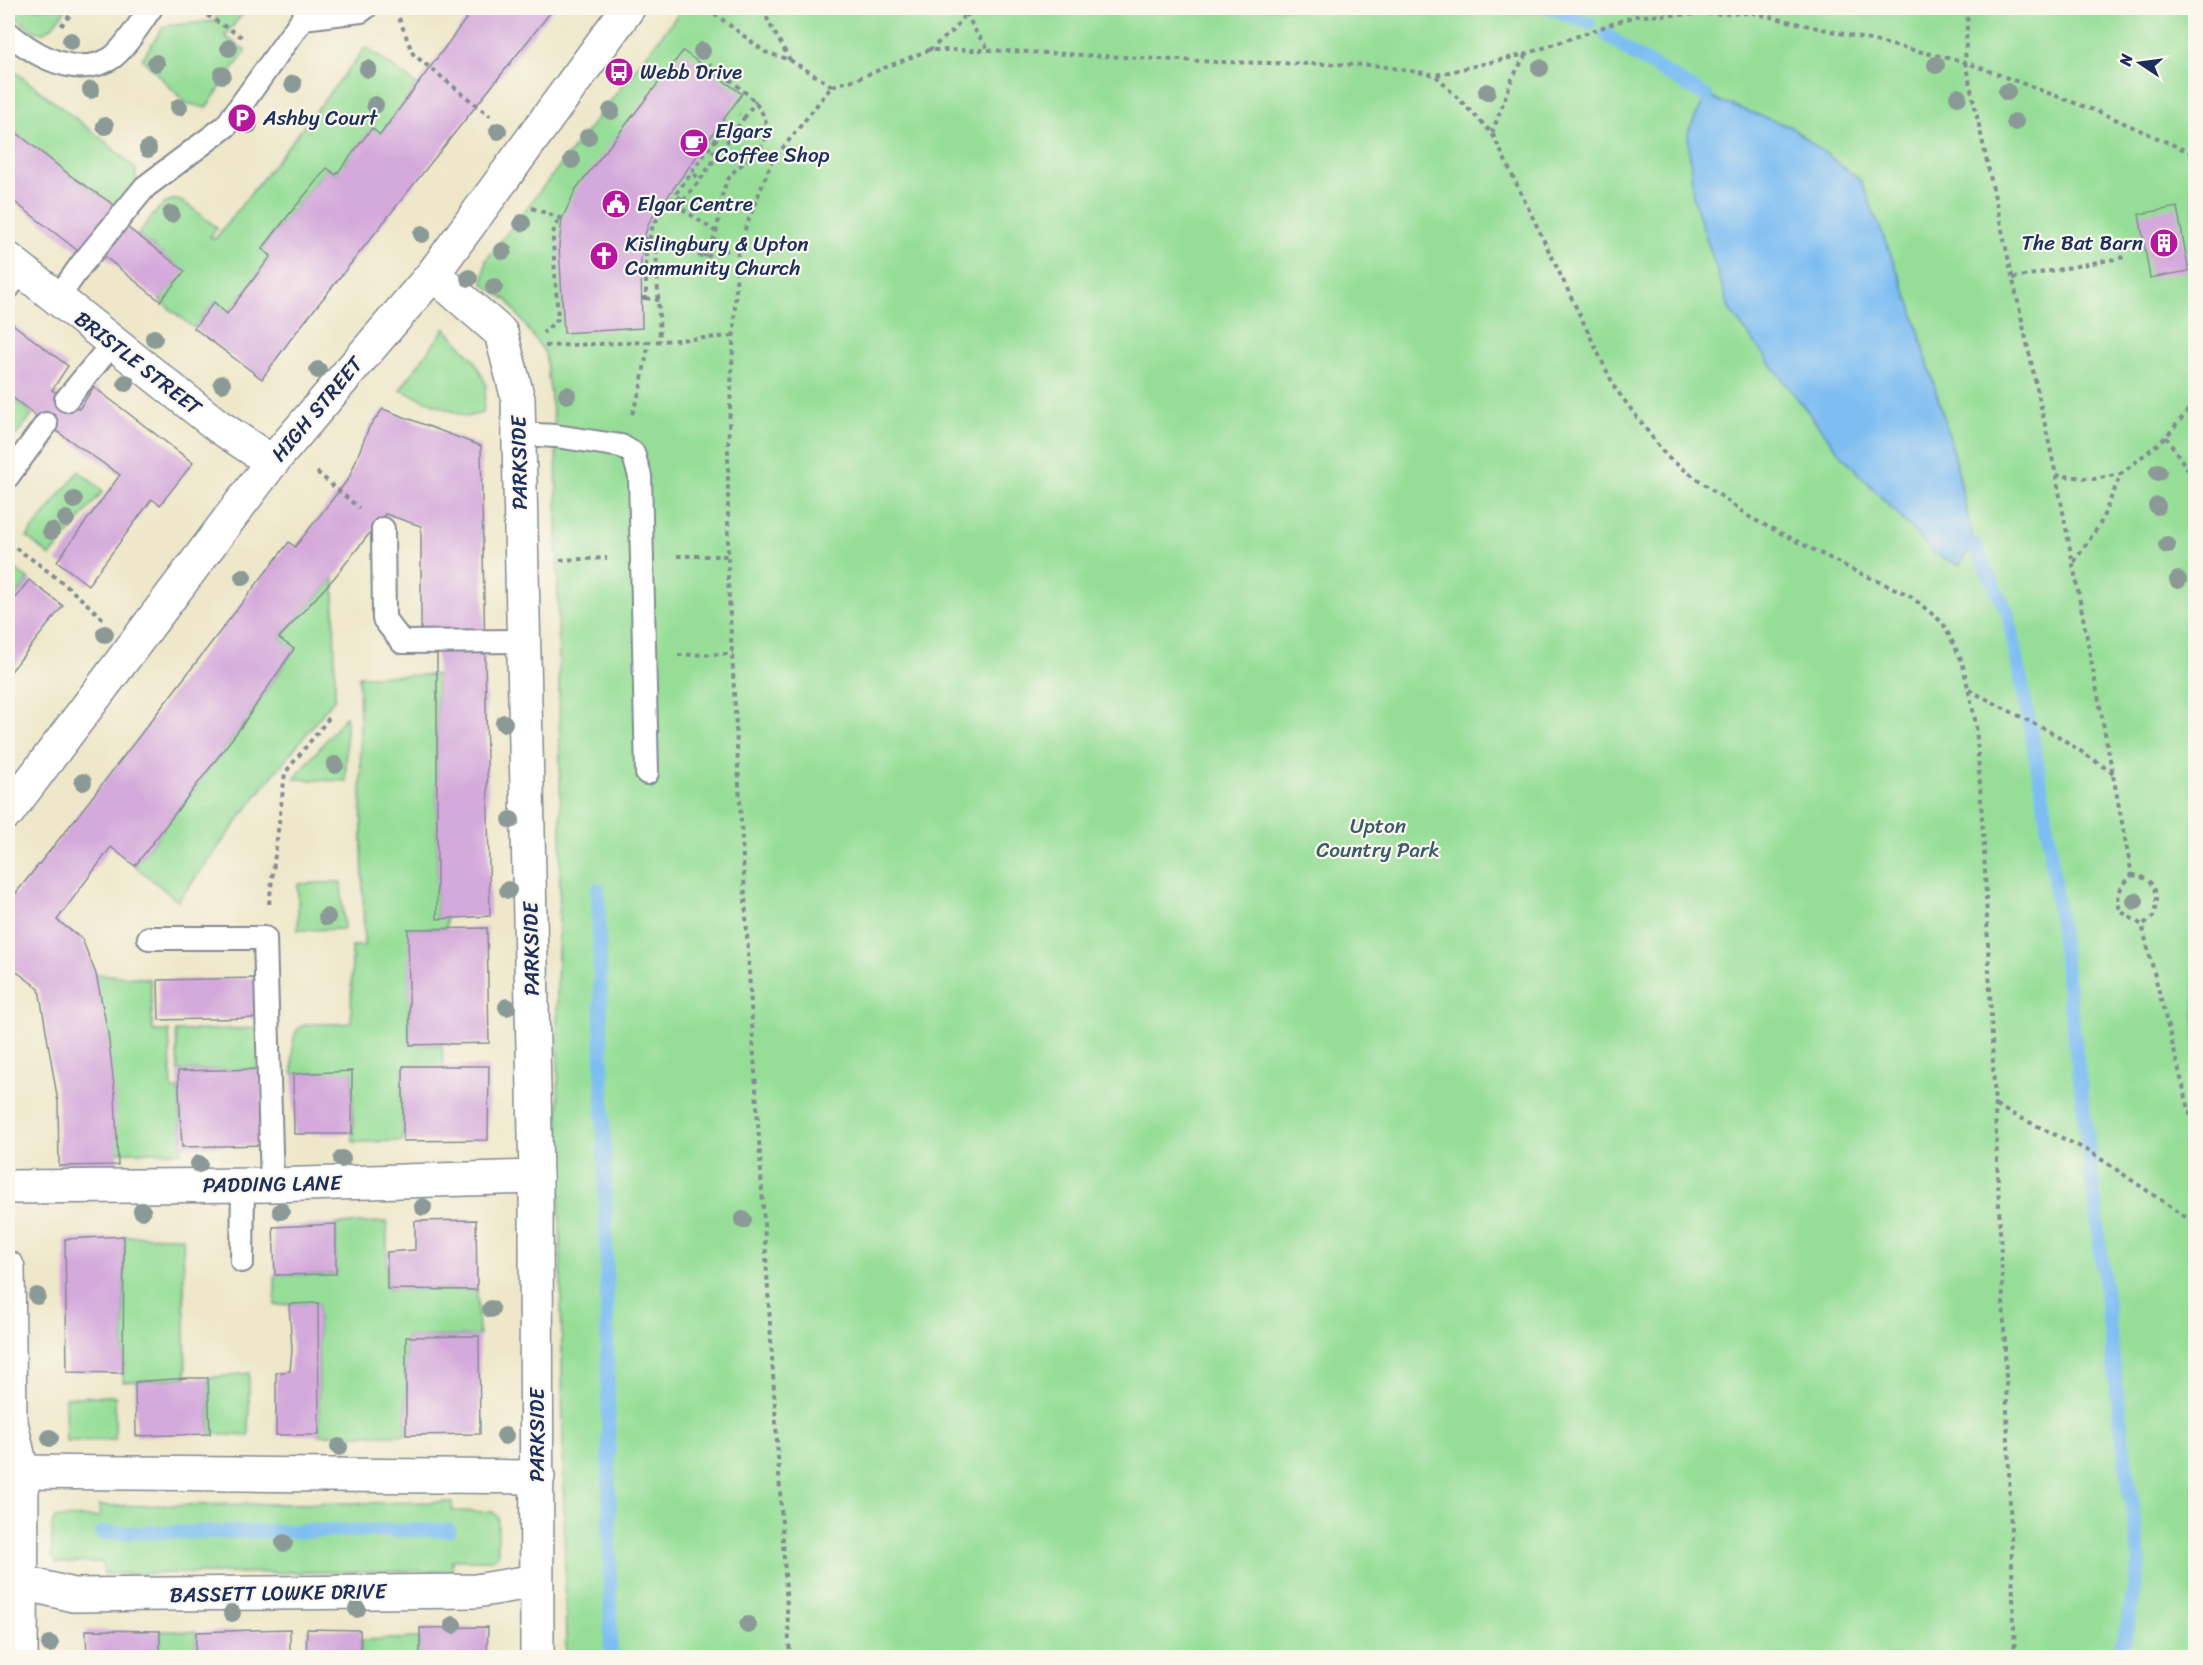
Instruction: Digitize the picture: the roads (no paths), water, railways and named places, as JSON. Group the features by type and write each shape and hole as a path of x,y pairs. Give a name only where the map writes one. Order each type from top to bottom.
{"street":[{"name":"HIGH STREET","path":"8,812 272,462 433,274 628,8"},
{"name":"BRISTLE STREET","path":"12,273 57,299 218,426 272,462"},
{"name":"PARKSIDE","path":"433,274 501,333 518,399 536,1177 537,1658"},
{"name":"PADDING LANE","path":"8,1186 257,1185 536,1177"},
{"path":"8,1268 9,1418 22,1472 21,1658"},
{"path":"22,1472 537,1477"},
{"name":"BASSETT LOWKE DRIVE","path":"21,1582 73,1595 476,1591 536,1581"}],"lane":[{"path":"8,33 30,51 56,63 88,66 111,58 152,8"},
{"path":"57,299 81,265 145,186 226,126 303,18 361,11 365,8"},
{"path":"66,400 112,344"},
{"path":"8,476 46,424"},
{"path":"518,434 556,436 621,446 633,453 640,476 646,772"},
{"path":"383,529 384,619 402,642 523,641"},
{"path":"149,938 265,938 257,1185 242,1261"}],"water":[{"path":"1706,96 1791,127 1861,181 1911,305 1954,453 1974,544 1959,565 1935,554 1838,451 1730,311 1693,197 1688,132"}],"waterway":[{"path":"1550,8 1589,23"},
{"path":"1606,34 1633,54 1706,96"},
{"path":"1974,544 2008,614 2029,721 2044,801 2089,1151 2123,1443 2140,1562 2125,1635 2117,1658"},
{"path":"598,889 606,1230 611,1658"},
{"path":"101,1533 449,1530"}],"place":[{"name":"Webb Drive","path":"619,72"},
{"name":"Ashby Court","path":"242,118"},
{"name":"Elgars Coffee Shop","path":"694,143"},
{"name":"Elgar Centre","path":"616,204"},
{"name":"The Bat Barn","path":"2164,243"},
{"name":"Kislingbury & Upton Community Church","path":"604,256"}],"park label":[{"name":"Upton Country Park","path":"1378,838"}]}
